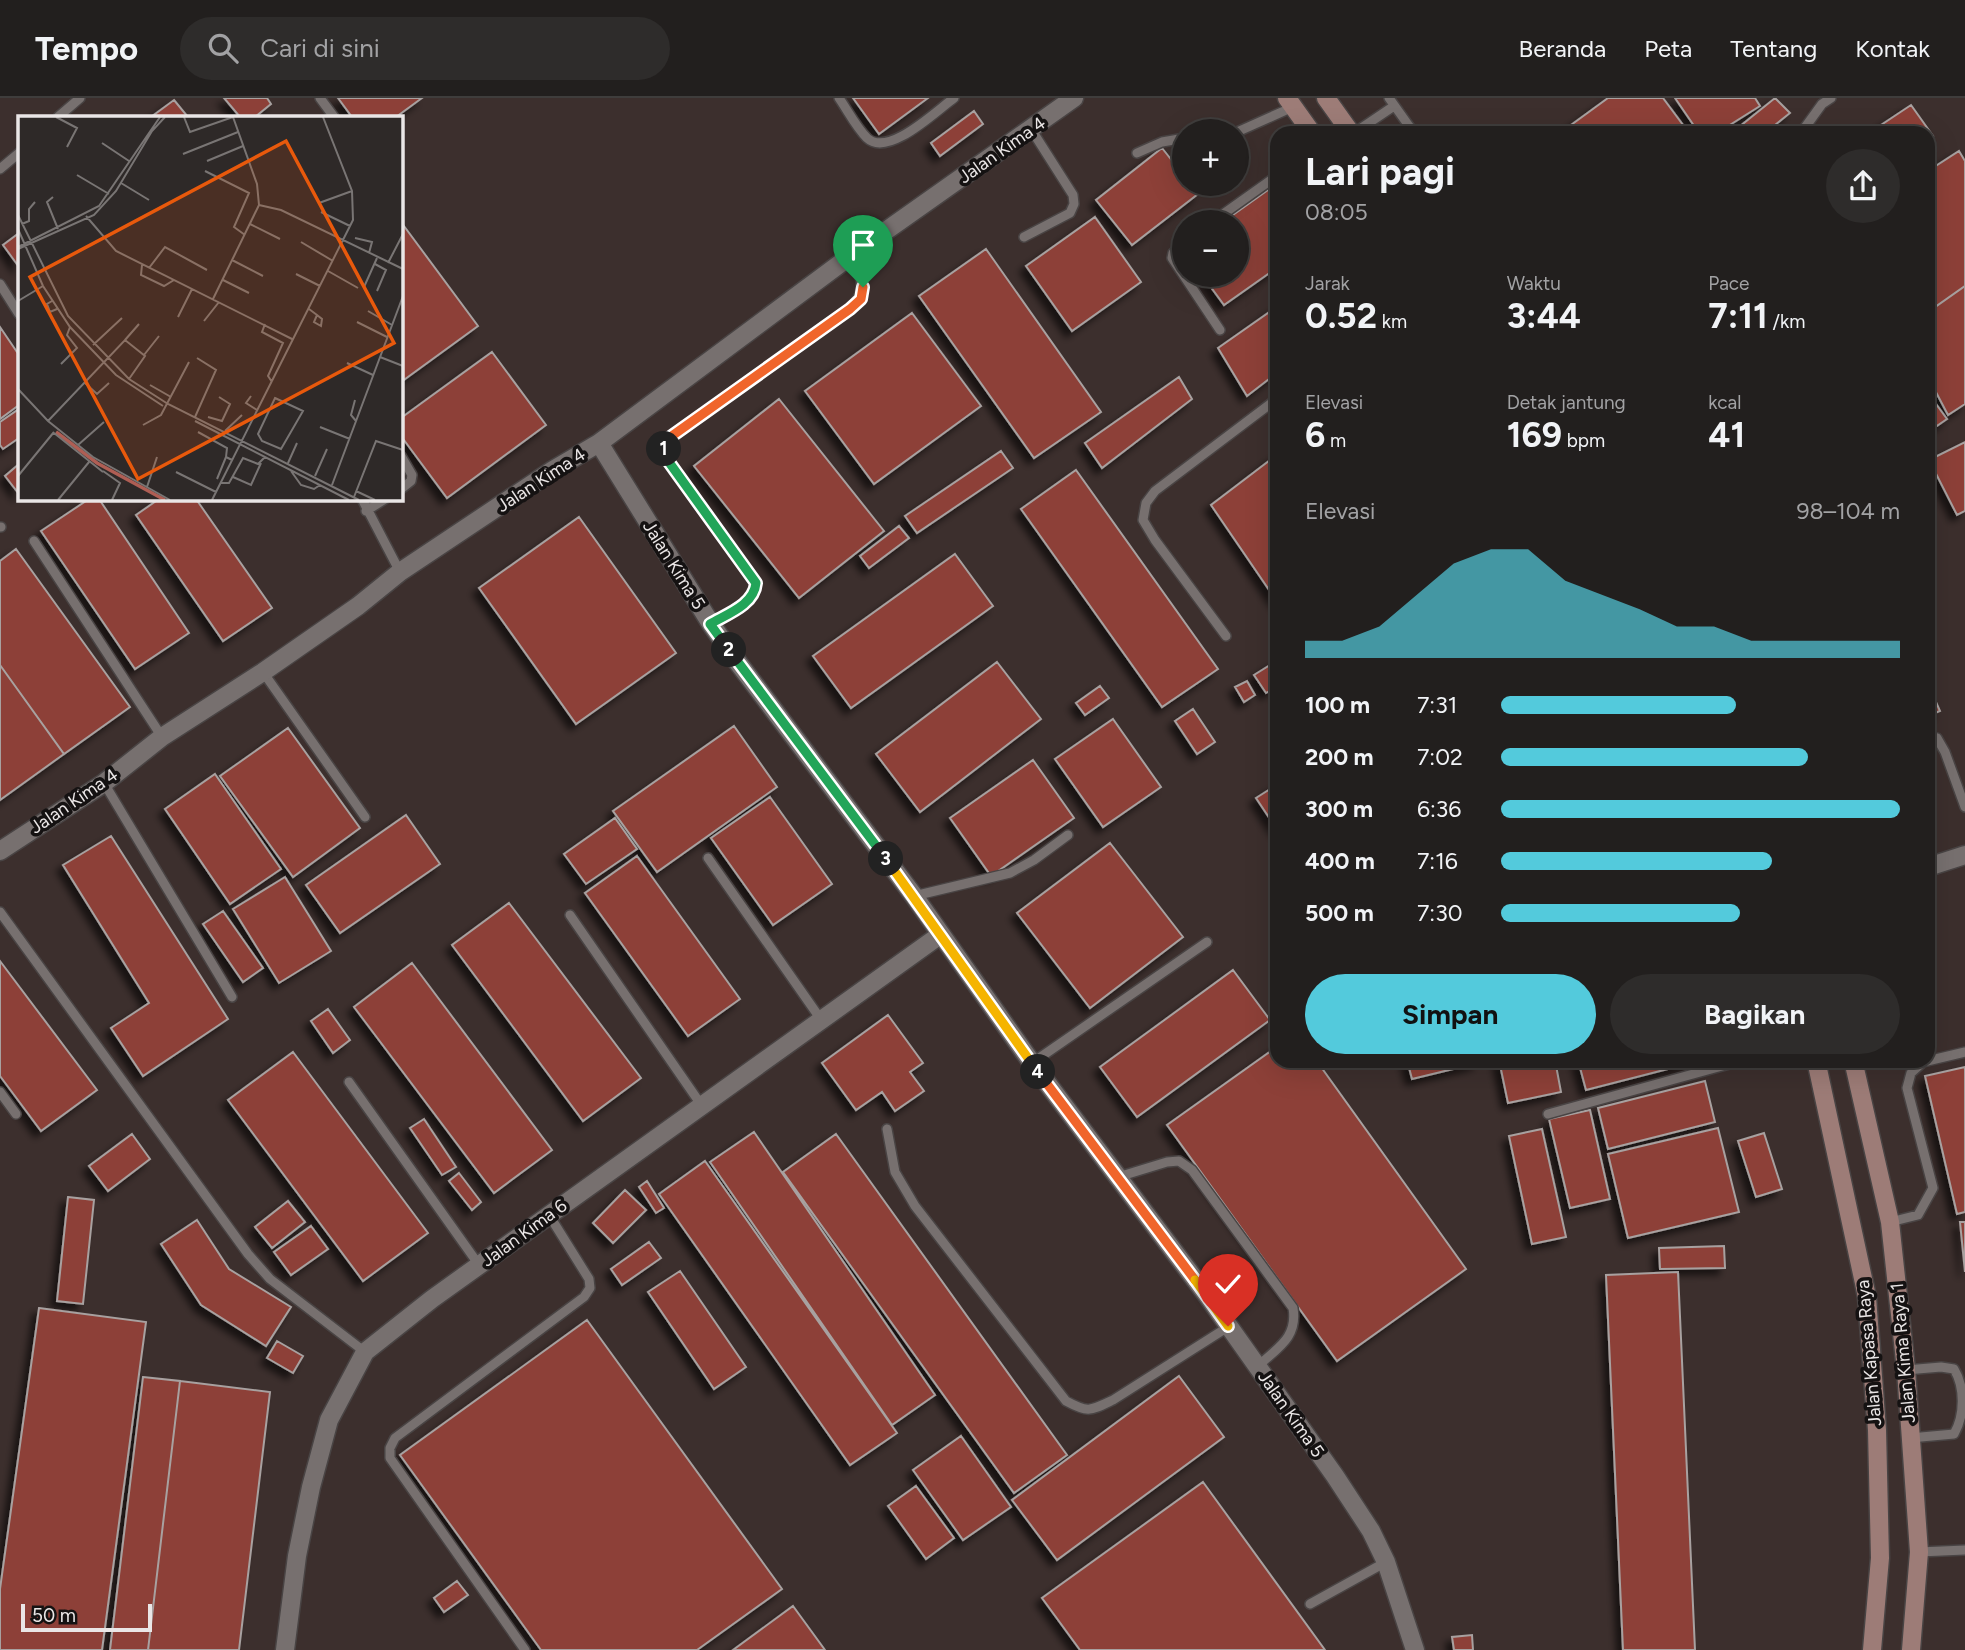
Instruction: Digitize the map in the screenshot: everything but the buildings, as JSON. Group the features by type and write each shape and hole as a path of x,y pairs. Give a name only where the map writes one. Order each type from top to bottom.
{"main road":[{"path":"1326,98 1347,126"},
{"path":"1290,103 1307,126"},
{"name":"Jalan Kapasa Raya","path":"1818,1068 1867,1297 1877,1430 1880,1558 1872,1650"},
{"name":"Jalan Kima Raya 1","path":"1855,1068 1890,1222 1906,1370 1919,1552 1911,1650"}],"street":[{"name":"Jalan Kima 4","path":"0,851 104,783 162,737 358,606 400,572 553,470 599,443 852,254 1074,98"},
{"name":"Jalan Kima 5","path":"599,443 710,624 914,897 1116,1178 1206,1294 1343,1487 1371,1531 1386,1562 1415,1650"},
{"path":"1935,865 1965,855"},
{"name":"Jalan Kima 6","path":"285,1650 297,1556 311,1486 329,1420 365,1352 432,1299 940,935"}],"lane":[{"path":"59,116 80,98"},
{"path":"320,98 333,116"},
{"path":"839,98 869,140 883,145 897,140 954,98"},
{"path":"1806,126 1822,104 1830,98"},
{"path":"1361,126 1392,102 1409,126"},
{"path":"1249,125 1290,103"},
{"path":"1024,237 1070,213 1074,204 1073,195 1031,130"},
{"path":"1137,153 1172,140"},
{"path":"0,169 18,155"},
{"path":"1229,210 1270,181"},
{"path":"710,624 750,600 756,583 666,458 664,448 669,438 861,299 863,287 852,254"},
{"path":"0,284 18,312"},
{"path":"1191,287 1220,330"},
{"path":"1226,636 1154,540 1143,520 1146,503 1155,491 1270,404"},
{"path":"402,458 412,475 411,481 402,488"},
{"path":"362,500 400,572"},
{"path":"366,511 383,500"},
{"path":"34,541 162,737"},
{"path":"263,672 365,817"},
{"path":"1935,738 1945,752 1965,807"},
{"path":"104,783 232,997"},
{"path":"914,897 1010,873 1034,860 1068,835"},
{"path":"708,858 822,1021"},
{"path":"0,912 248,1254 270,1279 365,1352"},
{"path":"570,915 702,1106"},
{"path":"1032,1063 1207,942"},
{"path":"1935,1059 1965,1052"},
{"path":"1548,1114 1715,1068"},
{"path":"1890,1222 1918,1215 1933,1188 1907,1088 1911,1073 1916,1068"},
{"path":"349,1082 479,1265"},
{"path":"0,1092 16,1114"},
{"path":"887,1129 895,1172 915,1206 1066,1401 1083,1410 1113,1401 1228,1326"},
{"path":"1116,1178 1167,1162 1179,1161 1192,1170 1293,1308 1296,1323 1291,1334 1258,1366"},
{"path":"525,1650 390,1458 390,1448 395,1438 584,1297 590,1288 589,1279 549,1215"},
{"path":"1906,1370 1941,1367 1954,1369 1960,1378 1962,1416 1954,1434 1910,1438"},
{"path":"1919,1552 1965,1550"},
{"path":"1310,1604 1386,1562"}],"shaded area":[{"path":"0,98 1965,98 1965,1650 0,1650"}],"route":[{"path":"863,287 861,299 850,309 669,438 664,448 666,458 756,583 750,600 710,624 914,897 1116,1178 1228,1326"}]}
